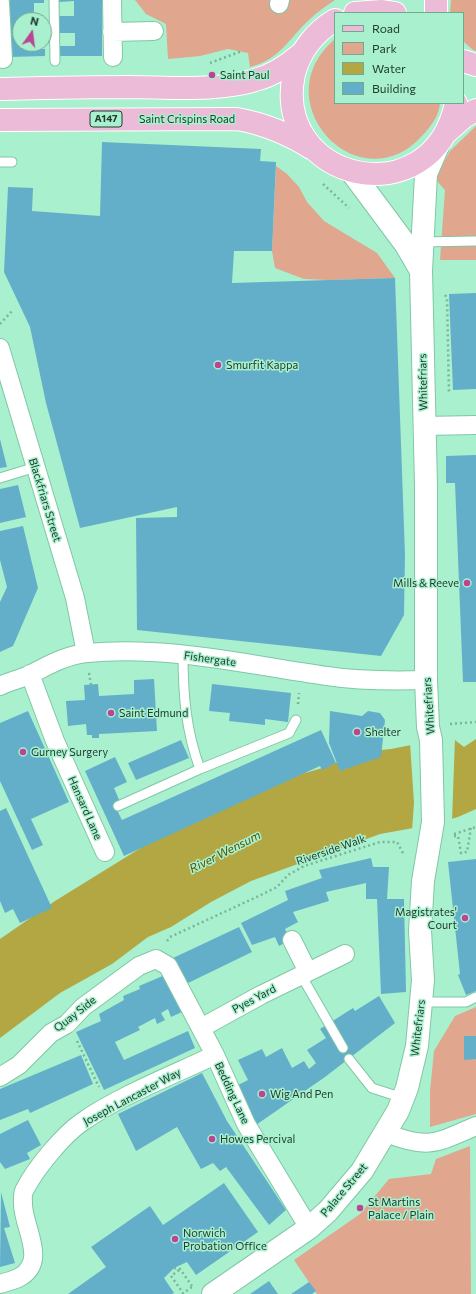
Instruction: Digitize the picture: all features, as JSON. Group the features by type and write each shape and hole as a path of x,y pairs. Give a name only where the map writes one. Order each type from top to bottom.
{"main road":[{"path":"344,12 357,0"},
{"path":"436,0 436,12"},
{"path":"368,12 388,12"},
{"name":"A147","path":"334,20 311,40 302,53 296,67 292,98 300,128 308,142 319,153 339,167 367,174 383,174 413,166 426,157 464,117 476,110"},
{"name":"A147","path":"0,89 75,87 170,88 237,85 278,72 302,53"},
{"path":"464,61 476,66"},
{"name":"A147","path":"442,139 453,117 456,104"},
{"name":"Saint Crispins Road","path":"0,120 237,119 270,126 289,134 319,153"}],"street":[{"path":"112,0 113,57"},
{"path":"0,3 3,59"},
{"path":"112,32 154,31"},
{"path":"415,243 426,174 442,139"},
{"name":"Whitefriars","path":"351,171 415,243 421,271 426,494 426,680 428,726 431,740 433,822 423,882 420,932 423,980 417,1046 403,1098 386,1133"},
{"name":"Blackfriars Street","path":"0,348 75,598 86,653"},
{"path":"424,426 476,425"},
{"name":"Fishergate","path":"0,686 30,674 52,662 86,653 133,652 183,654 327,676 376,681 426,680"},
{"name":"Hansard Lane","path":"30,674 55,741 105,852"},
{"path":"292,940 305,974"},
{"name":"Pyes Yard","path":"201,1028 345,954"},
{"name":"Quay Side","path":"0,1077 19,1065 51,1033 67,1024 83,1008 139,966 156,959"},
{"name":"Bedding Lane","path":"156,959 168,966 215,1055 246,1124 308,1228"},
{"name":"Joseph Lancaster Way","path":"0,1284 20,1277 29,1270 34,1256 33,1244 23,1214 24,1191 56,1146 81,1123 109,1107 215,1055"},
{"path":"386,1133 419,1144 436,1143 476,1126"},
{"name":"Palace Street","path":"214,1294 308,1228 328,1211 362,1171 386,1133"}],"lane":[{"path":"54,0 55,61"},
{"path":"0,162 12,162"},
{"path":"415,243 476,241"},
{"path":"0,478 36,467"},
{"path":"183,654 183,690 190,742 200,770"},
{"path":"118,806 289,733 296,720"},
{"path":"305,974 343,1048"},
{"path":"422,1002 466,1002 476,997"},
{"path":"349,1059 372,1088 403,1098"}],"path":[{"path":"208,64 242,52"},
{"path":"318,178 353,213"},
{"path":"447,298 449,394"},
{"path":"0,324 13,310"},
{"path":"296,720 302,671"},
{"path":"471,828 467,852 462,853 458,836 453,835 471,828 476,827"},
{"name":"Riverside Walk","path":"156,959 170,937 277,887 288,875 304,866 380,842 397,842 401,848 405,860"},
{"path":"67,1024 81,1049 109,1107"},
{"path":"174,1268 180,1269 190,1284"},
{"path":"180,1269 171,1276 183,1293"}],"green space":[{"path":"135,0 335,0 302,26 277,54 250,67 248,53 228,49 200,56 168,59 166,24 146,14"},
{"path":"451,0 476,0 476,51 464,42 464,12 450,12"},
{"path":"334,40 334,104 440,104 438,113 434,122 421,137 396,155 371,159 347,152 327,136 314,115 309,90 315,64"},
{"path":"476,126 476,260 440,260 445,190 435,179 450,151"},
{"path":"276,166 287,174 299,187 307,202 324,221 377,253 395,278 328,280 304,279 275,268 272,251"},
{"path":"476,1007 476,1114 430,1127 430,1091 434,1051 455,1016"},
{"path":"470,1146 471,1294 317,1294 294,1260 360,1214 389,1179 431,1174 436,1159"}],"water":[{"name":"River Wensum","path":"451,737 464,747 476,739 476,809 458,817 430,825 380,834 251,881 211,902 171,927 148,937 112,964 60,993 0,1038 0,939 55,901 165,833 277,781 326,767 361,752 391,749"}],"pier":[{"path":"451,735 455,738 452,821 412,830 414,803 410,743"}],"building":[{"path":"10,0 44,0 44,3 34,3 34,12 12,12 12,52 45,52 45,56 10,57"},
{"path":"59,0 102,0 102,56 59,56 59,46 75,46 75,33 59,33 59,16 74,16 74,1 59,2"},
{"name":"Smurfit Kappa","path":"102,142 261,149 260,161 276,162 272,251 234,251 232,283 395,278 405,555 404,615 381,656 137,630 136,518 177,517 177,507 80,528 46,403 30,327 4,272 8,187 33,188 32,211 100,216"},
{"path":"476,293 476,389 453,390 449,294"},
{"path":"0,439 7,467 0,468"},
{"name":"Mills & Reeve","path":"476,455 476,682 463,682 455,483 446,483 446,456"},
{"path":"18,485 26,517 0,523 0,489"},
{"path":"23,526 38,588 13,646 0,652 0,602 7,587 0,560 0,531"},
{"name":"Saint Edmund","path":"154,679 157,731 99,734 99,738 92,738 92,735 87,735 86,724 68,726 66,701 85,700 84,685 98,684 99,696 134,694 134,680"},
{"path":"212,684 291,693 288,722 265,719 265,725 229,721 230,713 209,711"},
{"name":"Gurney Surgery","path":"28,711 69,802 31,819 43,845 32,850 0,781 0,723"},
{"name":"Shelter","path":"330,711 362,716 368,711 380,713 385,720 381,757 340,771 329,743"},
{"path":"321,730 336,763 322,770 320,766 124,856 85,771 115,757 127,782 114,788 120,802 114,804 122,820"},
{"path":"181,740 189,758 136,780 128,763"},
{"path":"6,808 52,908 20,923 13,909 5,913 0,901 0,811"},
{"path":"371,858 373,867 389,867 387,899 404,899 406,992 381,994 377,899 366,899 366,883 326,892 329,901 293,912 298,922 285,929 290,940 279,946 275,937 252,945 241,923 288,900 285,891 322,878 319,870"},
{"name":"Magistrates' Court","path":"476,859 476,991 466,995 458,975 460,974 448,862"},
{"path":"239,927 252,952 186,984 173,958"},
{"path":"165,975 182,1012 171,1017 168,1009 161,1013 165,1020 157,1024 155,1018 138,1027 140,1030 115,1042 124,1060 188,1031 195,1048 104,1090 76,1032 101,1021 99,1014 124,1000 123,996 140,989 139,986"},
{"path":"379,996 395,1023 325,1077 256,1125 236,1086 248,1080 238,1060 262,1049 266,1057 282,1048 292,1068 304,1061 309,1069 316,1063 307,1050 326,1038 320,1029 353,1008 355,1011"},
{"path":"464,1036 476,1036 476,1059 464,1060"},
{"path":"81,1055 93,1084 30,1113 28,1109 0,1120 0,1089"},
{"name":"Howes Percival","path":"202,1073 227,1121 286,1210 269,1225 226,1167 220,1171 213,1163 201,1169 177,1127 136,1151 118,1114"},
{"path":"28,1120 41,1145 27,1153 30,1159 5,1169 0,1162 0,1134"},
{"name":"Norwich Probation Office","path":"224,1183 258,1232 196,1275 187,1262 174,1268 164,1278 174,1293 68,1294 106,1267 91,1247 150,1206 163,1225"},
{"path":"1,1192 10,1227 4,1228 15,1263 0,1267"},
{"path":"269,1281 278,1294 250,1294"},
{"path":"309,1282 316,1291 312,1294 291,1294"}],"place":[{"name":"Saint Paul","path":"212,75"},
{"name":"Smurfit Kappa","path":"218,365"},
{"name":"Mills & Reeve","path":"467,583"},
{"name":"Saint Edmund","path":"111,713"},
{"name":"Shelter","path":"357,732"},
{"name":"Gurney Surgery","path":"23,752"},
{"name":"Magistrates' Court","path":"465,918"},
{"name":"Wig And Pen","path":"262,1094"},
{"name":"Howes Percival","path":"212,1139"},
{"name":"St Martins Palace / Plain","path":"360,1208"},
{"name":"Norwich Probation Office","path":"175,1239"}]}
